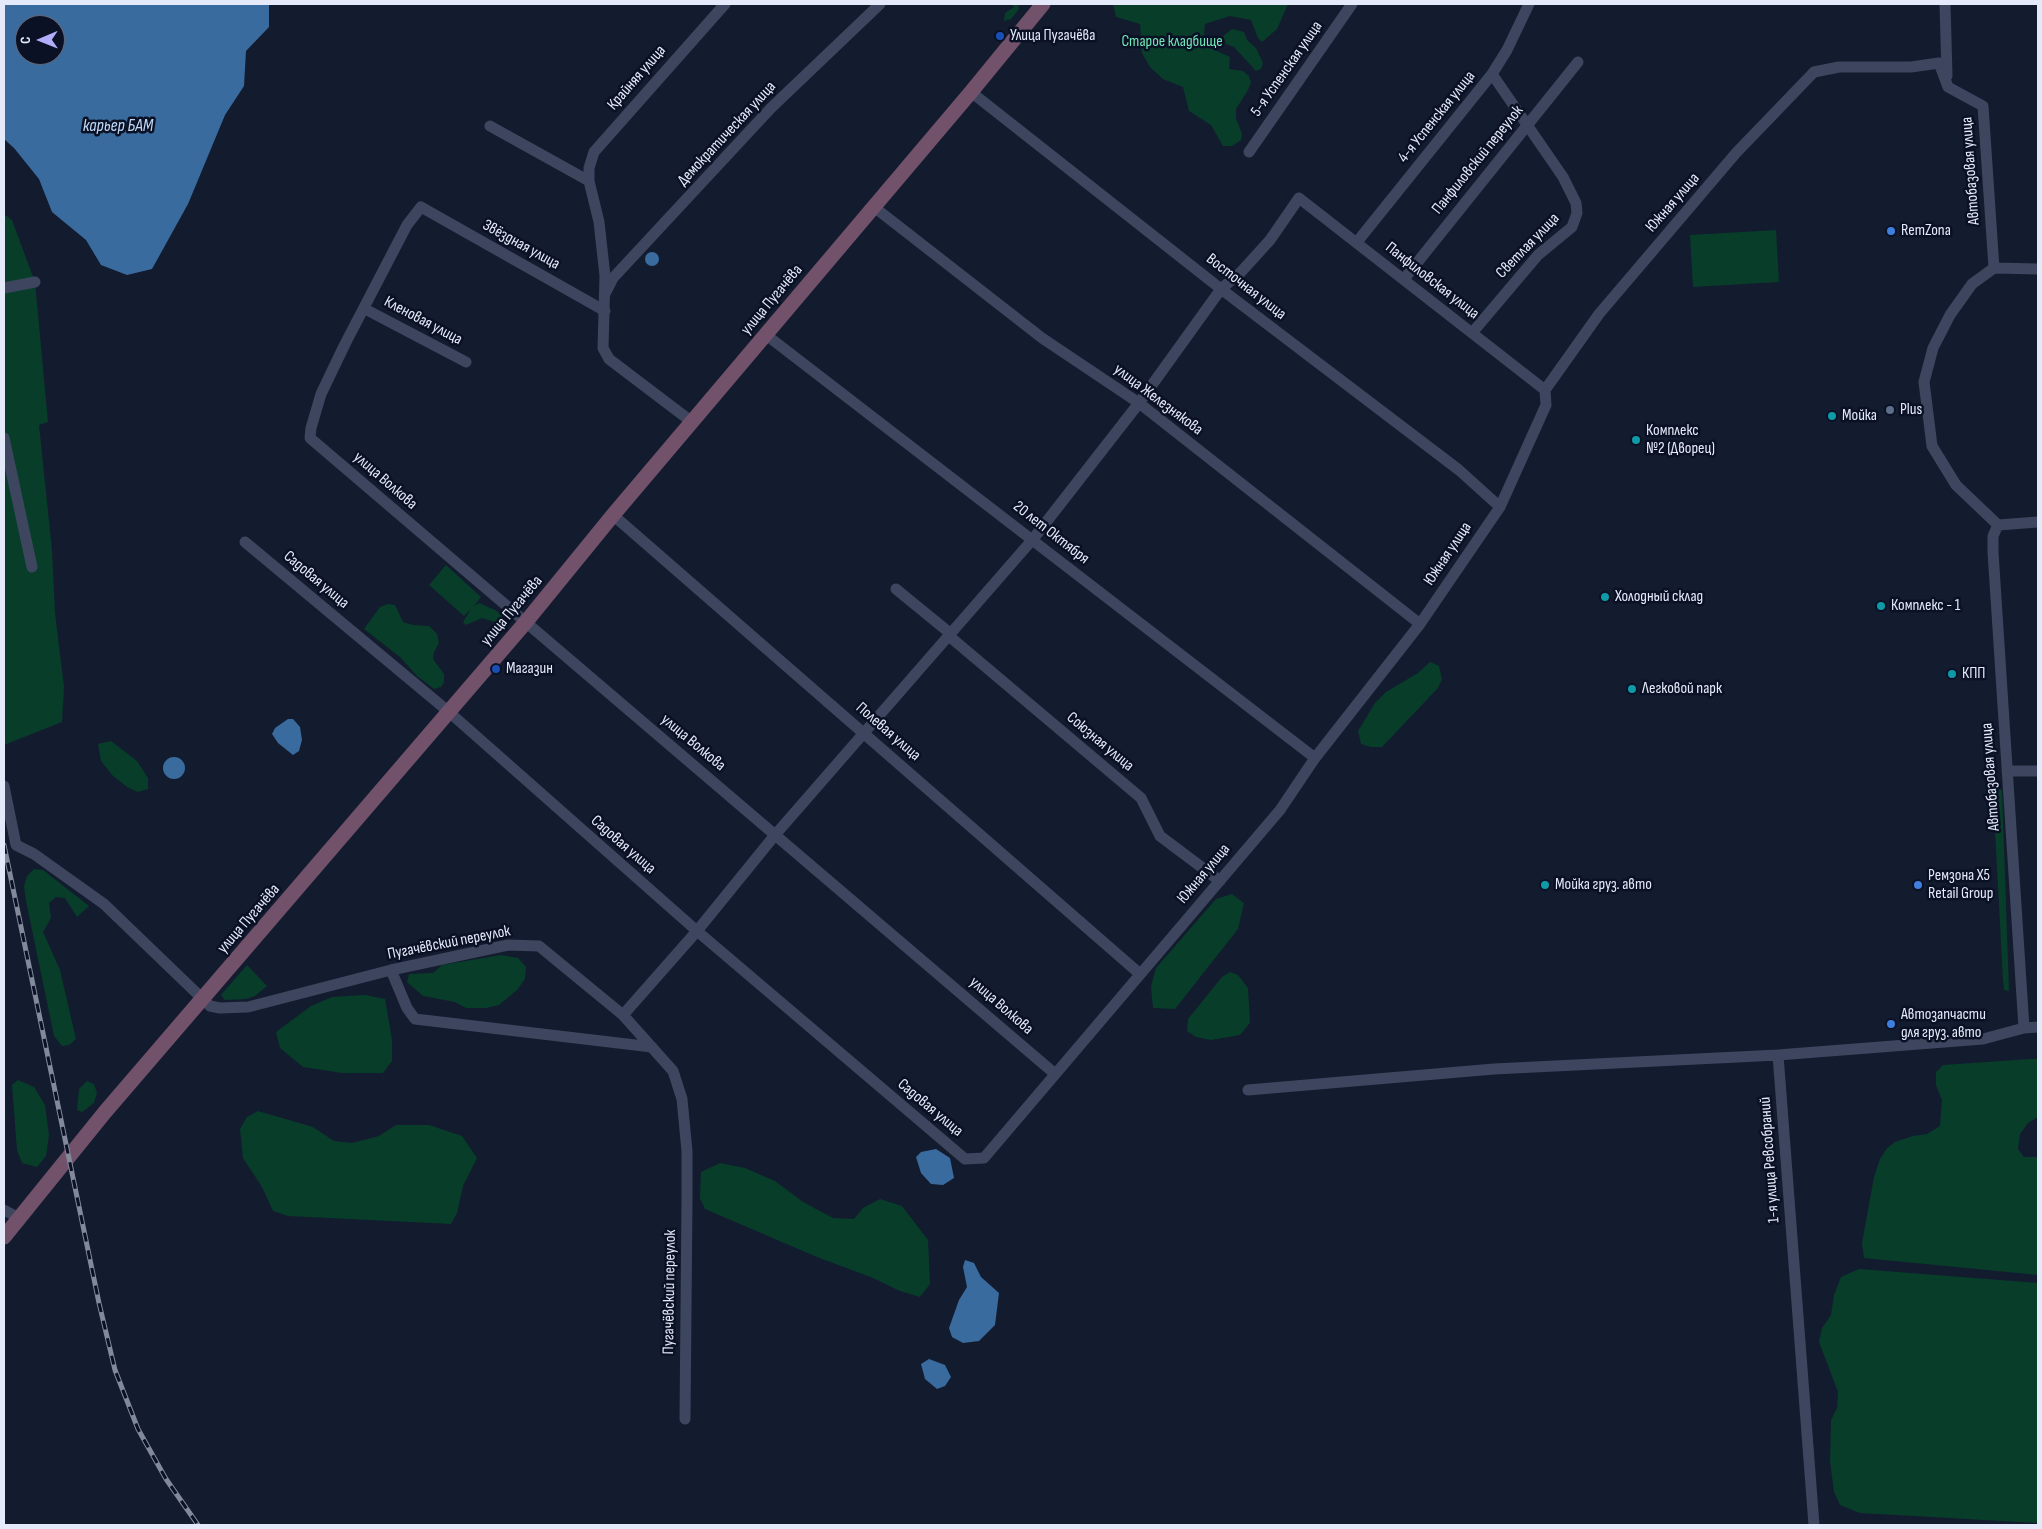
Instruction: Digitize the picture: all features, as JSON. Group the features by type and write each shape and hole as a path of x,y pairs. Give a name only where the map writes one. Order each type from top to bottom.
{"street":[{"name":"Крайняя улица","path":"589,181 589,168 594,152 725,4"},
{"name":"Демократическая улица","path":"605,293 613,278 772,108 880,4"},
{"name":"5-я Успенская улица","path":"1249,152 1352,4"},
{"name":"4-я Успенская улица","path":"1358,242 1492,74 1507,50 1529,4"},
{"path":"1944,4 1948,88"},
{"name":"улица Пугачёва","path":"4,1237 105,1112 204,1000 526,623 613,515 765,334 972,92 1037,6"},
{"name":"Панфиловский переулок","path":"1404,279 1578,62"},
{"name":"Южная улица","path":"984,1158 1280,810 1315,758 1420,624 1500,507 1546,405 1546,390 1599,314 1736,153 1814,72 1839,67 1911,67 1939,63 1948,88"},
{"name":"Светлая улица","path":"1472,333 1538,255 1572,227 1577,213 1576,203 1563,177 1492,74"},
{"name":"Автобазовая улица","path":"1948,88 1984,106 1994,268"},
{"name":"Восточная улица","path":"972,92 1221,288 1459,470 1500,507"},
{"path":"490,126 589,181 599,222 606,276 602,348 609,359 692,422"},
{"name":"Панфиловская улица","path":"1221,288 1241,272 1270,240 1298,198 1358,242 1546,390"},
{"name":"Звёздная улица","path":"365,309 407,225 421,207 605,311"},
{"name":"улица Железнякова","path":"874,207 1042,338 1139,403 1420,624"},
{"path":"2038,269 1994,268 1972,284 1950,315 1933,348 1924,382 1932,446 1956,485 1998,525 2038,522"},
{"path":"4,288 35,282"},
{"path":"623,1015 697,931 776,835 1033,539 1139,403 1221,288"},
{"name":"Кленовая улица","path":"365,309 466,362"},
{"name":"улица Волкова","path":"365,309 321,394 310,438 1054,1074"},
{"name":"20 лет Октября","path":"765,334 1315,758"},
{"path":"4,438 32,567"},
{"name":"Полевая улица","path":"613,515 1140,974"},
{"name":"Автобазовая улица","path":"1998,525 1993,536 1992,552 2024,1028"},
{"name":"Садовая улица","path":"245,542 449,712 697,931 965,1159 984,1158"},
{"name":"Союзная улица","path":"896,588 1141,798 1160,836 1220,881"},
{"path":"2007,771 2038,771"},
{"name":"Пугачёвский переулок","path":"4,786 16,845 34,854 104,904 210,1006 220,1008 248,1007 391,970 508,945 539,946 623,1015 673,1071 682,1099 688,1199 685,1419"},
{"path":"391,970 407,1008 416,1019 652,1047"},
{"path":"1248,1090 1494,1070 1778,1055 1983,1039 2024,1028 2038,1027"},
{"name":"1-я улица Ревсобраний","path":"1778,1055 1814,1525"},
{"path":"4,1210 19,1218"}],"green space":[{"path":"1012,4 1018,4 1019,9 1011,19 1004,21 1005,13 1014,7"},
{"name":"Старое кладбище","path":"1113,4 1288,4 1277,29 1262,42 1258,38 1251,20 1230,16 1205,24 1204,33 1208,47 1230,57 1229,69 1243,71 1249,76 1251,83 1236,109 1236,118 1242,134 1241,140 1232,146 1223,146 1211,125 1189,111 1183,87 1163,79 1150,67 1142,53 1140,24 1116,17"},
{"path":"1232,29 1244,32 1247,40 1256,48 1263,63 1261,69 1256,71 1234,47 1226,44 1223,36"},
{"path":"4,214 12,220 35,282 48,422 39,425 52,550 55,613 64,687 62,722 4,745"},
{"path":"1776,230 1779,282 1693,287 1690,235"},
{"path":"446,565 481,597 474,606 479,603 495,610 503,616 504,623 501,624 482,618 466,625 463,622 471,609 464,616 429,585"},
{"path":"388,604 395,605 403,622 429,626 437,634 439,643 434,652 433,659 444,674 444,682 441,687 434,689 417,676 400,657 364,629 380,607"},
{"path":"1430,662 1439,666 1442,679 1438,688 1382,747 1371,747 1361,744 1358,731 1375,703 1386,692 1418,673"},
{"path":"111,741 137,761 148,778 148,789 138,792 127,787 112,775 101,761 98,744"},
{"path":"1997,788 2002,790 2009,991 2004,990 2003,980 1993,793"},
{"path":"34,869 43,870 89,906 77,917 65,898 56,897 49,903 51,918 43,932 60,970 76,1039 69,1045 62,1046 54,1036 26,901 24,886 27,876"},
{"path":"1232,894 1244,903 1238,929 1175,1009 1153,1008 1151,986 1156,968 1216,899"},
{"path":"501,955 518,958 526,967 525,979 517,990 499,1005 486,1008 466,1008 455,1002 423,996 407,982 409,974 433,973 442,965"},
{"path":"247,965 267,986 255,996 246,999 225,1000 221,995"},
{"path":"1230,972 1238,975 1248,988 1250,1023 1240,1035 1211,1040 1196,1037 1187,1031 1188,1019 1222,977"},
{"path":"365,995 385,999 392,1040 392,1061 383,1073 342,1073 303,1067 280,1048 276,1032 311,1006 332,997"},
{"path":"2038,1059 2038,1117 2028,1123 2020,1134 2018,1149 2024,1157 2038,1157 2038,1275 1864,1258 1862,1243 1874,1177 1880,1159 1887,1148 1895,1142 1927,1134 1940,1126 1942,1100 1936,1085 1936,1072 1943,1065"},
{"path":"18,1080 34,1087 45,1105 49,1135 46,1156 37,1167 22,1163 17,1150 12,1085"},
{"path":"87,1081 94,1084 97,1093 94,1103 82,1112 77,1110 79,1089"},
{"path":"258,1111 313,1127 334,1141 352,1143 379,1136 396,1125 429,1125 462,1136 477,1158 463,1186 457,1213 451,1224 288,1216 273,1211 262,1187 243,1158 240,1129 247,1117"},
{"path":"720,1163 745,1168 775,1181 803,1202 833,1218 854,1219 863,1208 880,1199 902,1206 928,1240 930,1284 920,1297 900,1291 873,1278 817,1257 705,1209 700,1198 701,1172"},
{"path":"1859,1269 2038,1283 2038,1523 1860,1513 1840,1505 1834,1492 1830,1461 1831,1420 1837,1408 1838,1392 1819,1342 1822,1328 1831,1315 1834,1295 1841,1277"}],"water":[{"name":"карьер БАМ","path":"4,4 269,4 269,27 246,51 244,86 225,115 188,204 152,269 127,275 101,265 86,240 52,212 39,179 14,148 4,139"},
{"path":"649,252 655,252 659,259 655,266 649,266 645,262 645,256"},
{"path":"288,719 293,719 300,727 302,740 299,751 293,755 278,743 272,734 275,728"},
{"path":"174,757 184,764 185,768 178,778 174,779 164,772 163,768 170,758"},
{"path":"936,1149 950,1158 954,1178 943,1185 931,1184 921,1173 916,1157 921,1152"},
{"path":"965,1260 974,1263 981,1277 999,1293 995,1325 979,1341 963,1343 952,1337 949,1328 959,1300 967,1287 963,1267"},
{"path":"929,1359 945,1365 951,1377 945,1386 937,1389 925,1379 921,1364"}],"railway":[{"path":"4,845 99,1303 115,1370 138,1429 166,1479 198,1525"}],"place":[{"name":"Улица Пугачёва","path":"1000,36"},
{"name":"RemZona","path":"1891,231"},
{"name":"Plus","path":"1890,410"},
{"name":"Мойка","path":"1832,416"},
{"name":"Комплекс №2 (Дворец)","path":"1636,440"},
{"name":"Холодный склад","path":"1605,597"},
{"name":"Комплекс - 1","path":"1881,606"},
{"name":"Магазин","path":"496,669"},
{"name":"КПП","path":"1952,674"},
{"name":"Легковой парк","path":"1632,689"},
{"name":"Мойка груз. авто","path":"1545,885"},
{"name":"Ремзона X5 Retail Group","path":"1918,885"},
{"name":"Автозапчасти для груз. авто","path":"1891,1024"}]}
